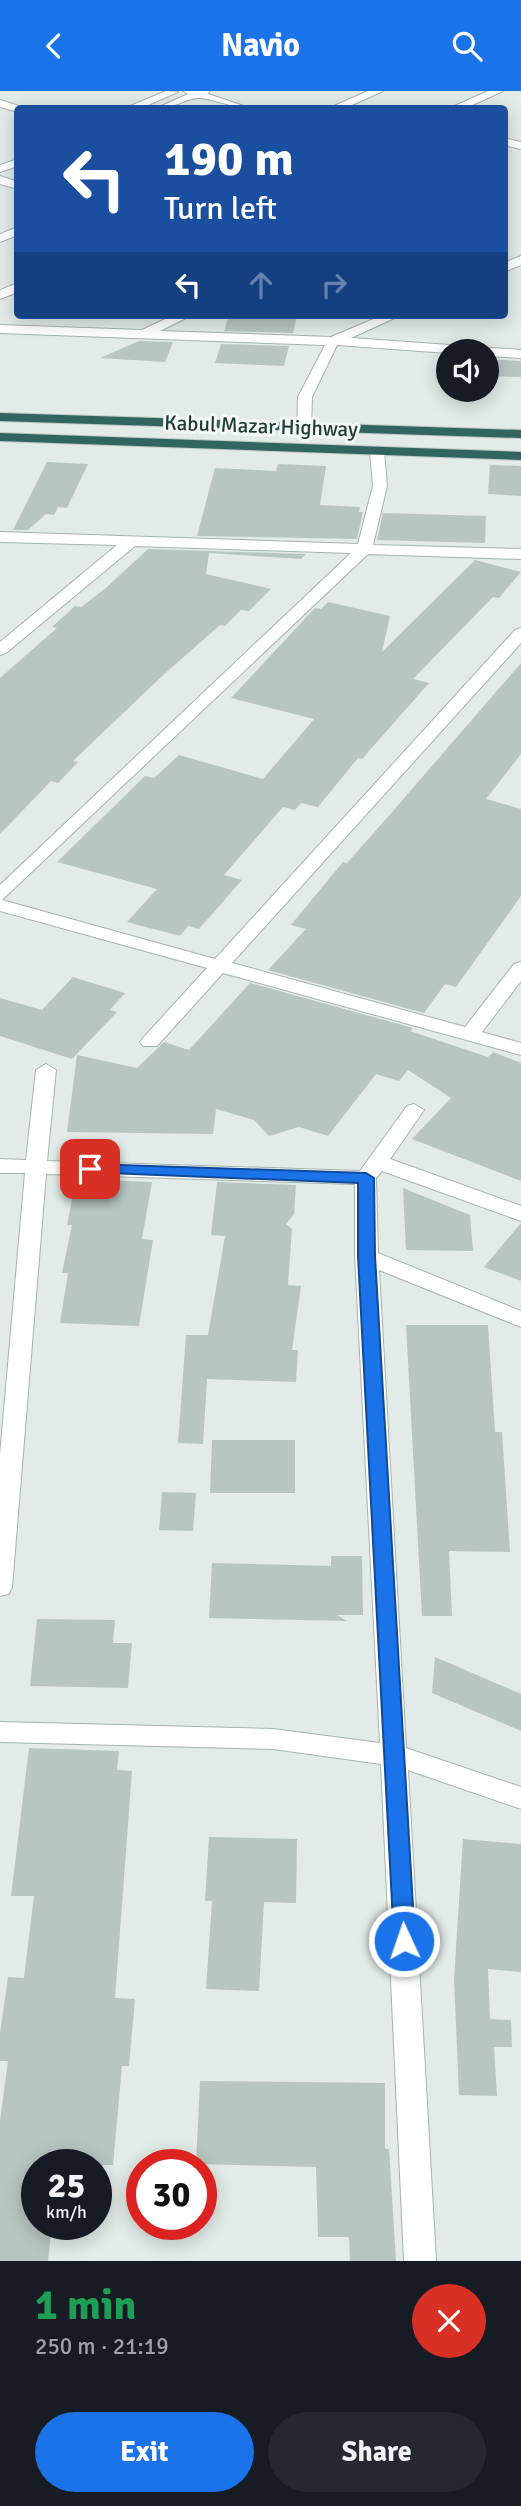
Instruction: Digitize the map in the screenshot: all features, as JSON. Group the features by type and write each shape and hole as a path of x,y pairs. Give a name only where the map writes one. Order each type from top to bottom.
{"highway":[{"name":"Kabul Mazar Highway","path":"0,417 521,434"},
{"name":"Kabul Mazar Highway","path":"0,437 521,456"}],"street":[{"path":"138,105 175,91"},
{"path":"342,105 378,91"},
{"path":"463,105 498,91"},
{"path":"169,105 199,92 236,105"},
{"path":"144,334 176,319"},
{"path":"304,428 305,397 333,341 385,319"},
{"path":"0,329 333,341 436,348"},
{"path":"499,353 521,354"},
{"path":"0,895 364,549 380,486 377,451"},
{"path":"0,537 521,554"},
{"path":"0,650 129,543"},
{"path":"150,1042 521,633"},
{"path":"0,905 521,1049"},
{"path":"470,1035 521,968"},
{"path":"0,1587 18,1410 35,1167 46,1070"},
{"path":"414,1110 371,1170 366,1256 395,1755 420,2261"},
{"path":"0,1166 371,1170 521,1214"},
{"path":"366,1256 521,1320"},
{"path":"0,1732 272,1739 395,1755 521,1798"}],"building":[{"path":"228,319 296,319 293,333 224,331"},
{"path":"139,341 173,342 165,362 100,358"},
{"path":"221,344 289,346 284,366 215,363"},
{"path":"499,360 521,361 521,377 499,376"},
{"path":"47,462 88,464 67,508 58,507 54,515 46,514 28,530 13,530"},
{"path":"278,464 326,466 320,505 360,507 359,512 363,512 357,539 197,536 215,468 276,471"},
{"path":"490,465 521,466 521,496 488,494"},
{"path":"383,513 486,516 485,543 377,540"},
{"path":"148,549 306,554 301,559 209,553 206,574 271,589 249,611 241,610 225,626 220,625 161,677 73,761 78,762 58,783 51,781 0,834 0,678 57,628 52,627 75,606 81,607 107,587"},
{"path":"475,560 521,572 499,598 493,597 413,679 429,683 362,759 358,758 318,807 301,803 295,810 283,807 224,875 242,880 199,929 188,926 180,936 127,922 157,889 57,862 145,776 154,778 179,755 263,779 314,719 231,698 315,608 321,609 328,602 390,616 382,652"},
{"path":"521,663 521,754 486,799 521,809 521,896 456,987 445,984 424,1013 268,970 306,929 291,925 343,862 347,863"},
{"path":"73,977 125,993 110,1010 117,1012 72,1059 0,1036 0,998 42,1010"},
{"path":"250,983 413,1028 410,1031 488,1057 493,1052 521,1063 521,1181 412,1139 451,1098 408,1070 399,1081 376,1074 328,1136 299,1127 269,1136 254,1120 216,1109 213,1134 67,1132 77,1055 137,1068 164,1042 189,1050"},
{"path":"76,1179 152,1182 142,1239 153,1240 139,1326 60,1323 68,1273 62,1273 72,1225 67,1225"},
{"path":"217,1182 296,1185 294,1214 286,1224 292,1229 288,1285 301,1286 292,1350 298,1350 296,1382 207,1379 203,1444 178,1443 186,1335 208,1335 225,1236 211,1235"},
{"path":"403,1188 470,1215 473,1251 406,1250"},
{"path":"521,1223 521,1281 484,1267"},
{"path":"406,1325 488,1325 495,1432 502,1432 510,1552 449,1551 452,1616 422,1616"},
{"path":"212,1440 295,1440 295,1493 210,1493"},
{"path":"162,1492 196,1493 193,1531 159,1530"},
{"path":"331,1556 362,1556 363,1615 337,1615 347,1621 209,1618 212,1563 331,1566"},
{"path":"37,1619 115,1620 113,1643 132,1643 128,1688 30,1686"},
{"path":"435,1657 521,1694 521,1731 432,1693"},
{"path":"29,1748 119,1751 117,1770 132,1771 115,1998 135,1999 129,2066 122,2066 113,2165 112,2149 21,2149 21,2240 50,2240 48,2261 0,2261 0,2121 8,2061 0,2061 0,2033 8,1977 24,1978 34,1896 11,1896"},
{"path":"209,1837 297,1839 296,1903 264,1902 259,1991 206,1989 212,1901 205,1901"},
{"path":"463,1839 521,1844 521,1972 488,1969 490,2019 511,2020 512,2047 494,2047 497,2096 459,2095 454,1979"},
{"path":"200,2081 385,2083 385,2149 389,2149 396,2261 350,2261 349,2237 318,2237 316,2167 217,2165 217,2149 197,2149"}],"route":[{"path":"90,1169 366,1178 366,1256 404,1941"}]}
